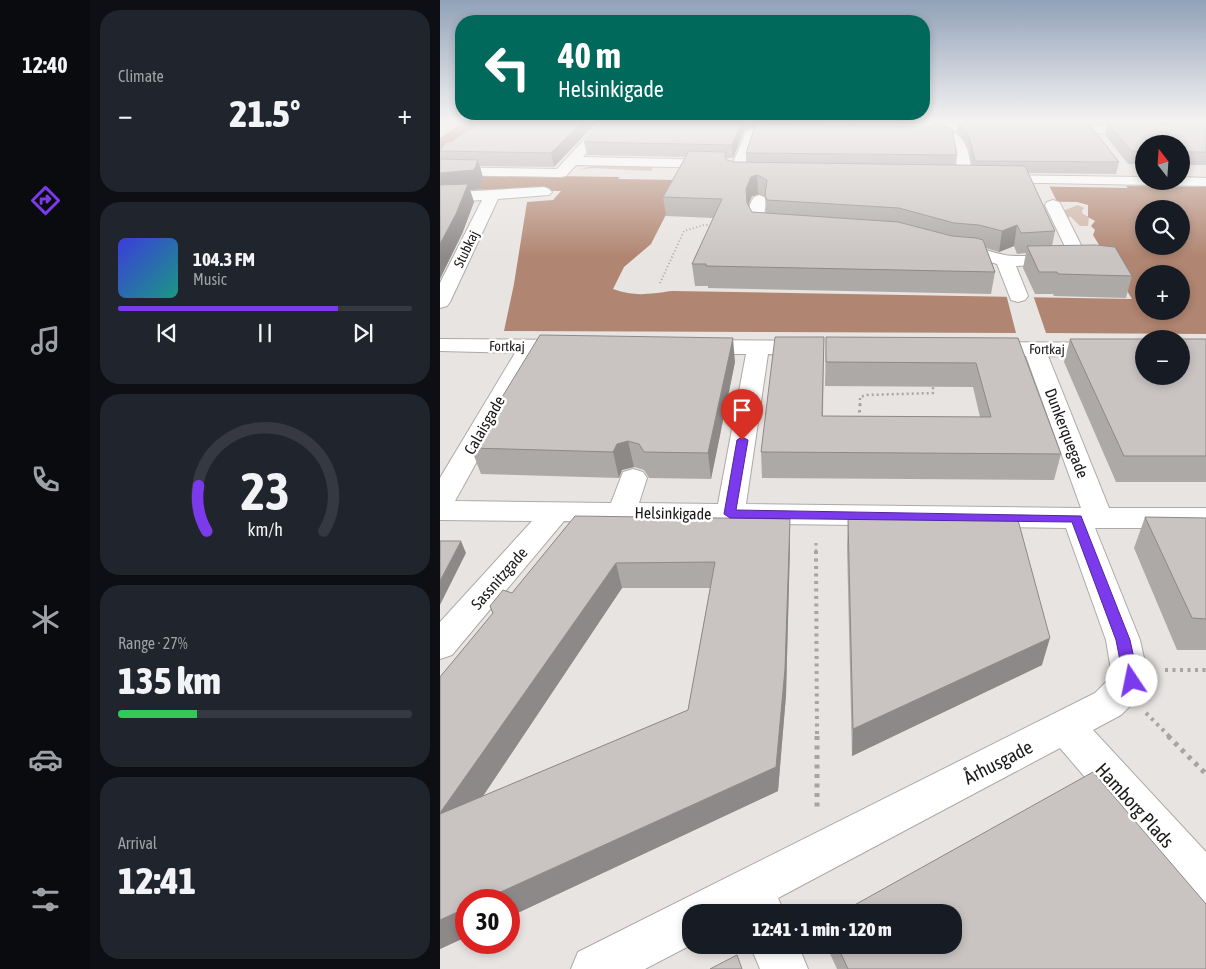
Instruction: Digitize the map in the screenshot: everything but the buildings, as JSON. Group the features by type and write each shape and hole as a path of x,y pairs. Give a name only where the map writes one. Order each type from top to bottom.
{"street":[{"path":"440,171 561,173 567,166"},
{"path":"738,166 735,174 777,175"},
{"path":"960,166 961,178 1135,181"},
{"path":"1121,168 1135,178"},
{"path":"1190,182 1206,182"},
{"path":"440,198 544,192"},
{"name":"Stubkaj","path":"440,302 492,195"},
{"path":"758,200 756,214 759,226 800,227"},
{"path":"941,248 976,252 1006,261 1077,258 1079,254 1074,249 1053,205"},
{"path":"1006,261 1018,296"},
{"name":"Fortkaj","path":"440,345 588,347"},
{"name":"Calaisgade","path":"440,502 528,347"},
{"path":"678,347 827,348"},
{"path":"730,514 758,348"},
{"name":"Fortkaj","path":"965,348 1135,350"},
{"name":"Dunkerquegade","path":"1034,349 1088,518"},
{"path":"622,512 633,478"},
{"name":"Helsinkigade","path":"440,510 1206,518"},
{"name":"Sassnitzgade","path":"440,645 557,511"},
{"path":"1088,518 1123,640 1132,681 1123,690"},
{"name":"Århusgade","path":"742,904 756,901 817,855 1108,704 1123,690"},
{"name":"Hamborg Plads","path":"1064,727 1206,884"},
{"path":"595,969 682,925"},
{"path":"778,954 784,969"}],"path":[{"path":"660,283 684,231 704,225 759,226"},
{"path":"858,424 860,397 867,395 933,393 933,387"},
{"path":"816,515 817,855"},
{"path":"1123,690 1206,774"}],"shaded area":[{"path":"590,166 654,166 651,171 593,168 578,170"},
{"path":"440,174 1128,188 1126,186 1135,186 1135,190 1190,190 1190,187 1206,187 1206,342 1190,340 1190,330 1135,330 1135,339 488,338 527,202 553,200 561,191 440,189","holes":["676,195 1077,202 1088,205 1088,217 1095,221 1091,226 1095,230 1093,235 1132,299 672,291 642,294 613,289 624,267 651,244"]},
{"path":"1078,205 1084,208 1083,214 1089,217 1088,226 1080,226 1071,217 1062,216 1060,212"}],"pier":[{"path":"1030,185 1049,185 1058,204 1038,204"},
{"path":"527,202 514,284 504,331 1016,333 1006,294 1033,295 1046,333 1135,334 1135,342 485,338 490,322 470,326 462,322 460,317 474,307 485,304 495,305 524,203"},
{"path":"1190,334 1206,334 1206,343 1190,343"}],"route":[{"path":"742,440 730,514 1077,518 1123,640 1132,681"}]}
